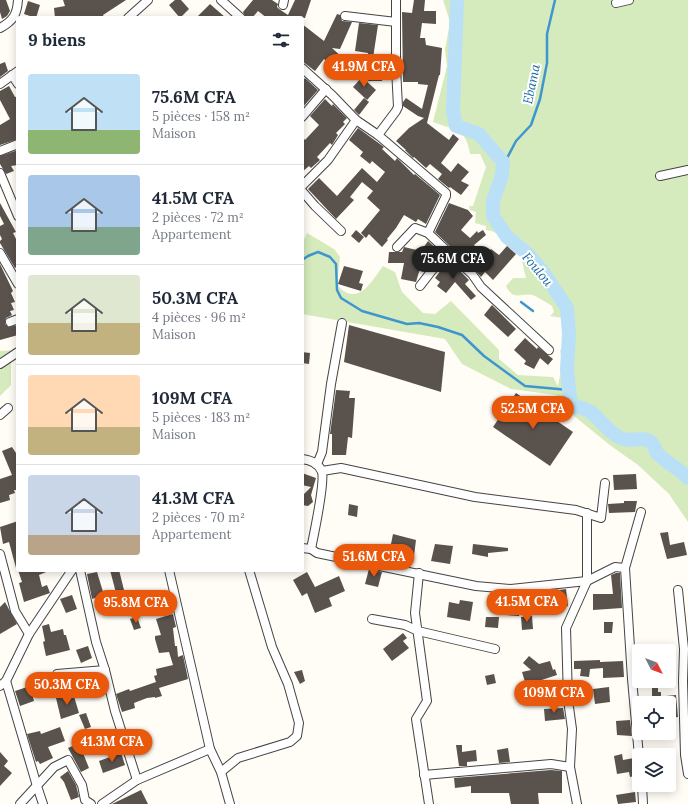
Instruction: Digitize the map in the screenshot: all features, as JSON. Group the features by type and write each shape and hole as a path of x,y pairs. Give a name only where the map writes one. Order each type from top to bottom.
{"street":[{"path":"0,28 15,17 18,0"},
{"path":"130,16 148,0"},
{"path":"221,0 235,16"},
{"path":"378,135 398,107 396,68 396,0"},
{"path":"616,3 629,0"},
{"path":"345,16 396,22"},
{"path":"304,70 326,89 356,120 378,135 446,193 446,196 428,233"},
{"path":"0,84 15,73"},
{"path":"304,115 326,89"},
{"path":"304,184 328,160 356,120"},
{"path":"0,151 16,145"},
{"path":"660,176 688,170"},
{"path":"0,174 16,211"},
{"path":"304,193 341,231"},
{"path":"397,247 415,228 428,233 472,274 481,287 549,350"},
{"path":"420,286 447,251"},
{"path":"1,259 16,281"},
{"path":"10,322 16,320"},
{"path":"311,548 322,485 320,468 331,384 342,324"},
{"path":"0,364 16,353"},
{"path":"0,415 8,408"},
{"path":"304,460 320,468 341,468 475,497 576,510 600,518 605,483"},
{"path":"638,748 625,568 641,512"},
{"path":"577,804 570,767 572,729 568,700 566,628 586,581 587,513"},
{"path":"304,548 311,548 317,553 476,586 511,589 586,581 615,567 625,568"},
{"path":"1,560 15,611 29,634"},
{"path":"43,804 3,683 29,634 71,572"},
{"path":"80,572 96,642 105,670 115,711 137,780"},
{"path":"169,572 210,749 221,772 230,804"},
{"path":"221,772 238,758 290,742 297,736 299,723 288,684 272,647 250,572"},
{"path":"419,573 415,613 427,701 416,719 429,804"},
{"path":"678,590 686,649 685,755 688,774"},
{"path":"372,619 405,625 418,631 495,649"},
{"path":"57,674 105,670"},
{"path":"102,804 137,780 210,749"},
{"path":"20,804 54,767 68,760 82,785 86,800 91,804"},
{"path":"424,775 551,764 570,767"},
{"path":"642,792 643,804"}],"green space":[{"path":"443,0 688,0 688,522 669,494 638,465 611,446 568,411 556,395 511,389 462,364 445,339 304,314 304,240 307,233 334,249 340,257 337,285 345,291 351,294 358,293 363,290 374,279 383,266 395,272 402,292 423,313 435,314 451,301 499,350 499,359 518,375 553,377 558,386 563,360 560,351 565,342 563,318 550,316 554,312 552,306 533,295 515,295 509,291 506,286 513,278 526,278 520,254 514,245 509,241 491,231 486,230 486,226 475,223 476,212 470,210 469,206 473,206 486,167 480,154 470,154 466,139 462,134 458,131 433,122 447,66 445,50 450,22"},
{"path":"16,350 16,358 11,359 11,385 0,396 0,351"}],"building":[{"path":"0,0 6,0 10,11 7,16 2,19 0,12"},
{"path":"63,0 126,0 103,16 55,16 54,8 65,6"},
{"path":"175,0 181,0 189,9 182,16 178,16 169,5"},
{"path":"253,0 272,0 278,4 277,7 279,9 288,15 295,0 311,0 305,18 304,16 264,16 258,11 254,16 245,16 243,12"},
{"path":"414,0 425,0 424,11 436,11 436,24 422,23 420,38 425,38 426,45 442,48 440,75 427,123 449,140 453,134 459,139 441,163 451,172 458,163 469,172 461,181 469,185 461,195 438,179 442,174 430,164 426,168 414,157 413,158 396,141 409,128 424,118 418,116 403,106 403,102 406,98 422,109 428,85 418,84 418,82 403,82 402,12 412,13"},
{"path":"28,1 40,5 37,16 24,14"},
{"path":"210,4 224,16 198,16"},
{"path":"337,14 340,15 342,21 352,22 340,49 332,48 344,59 336,70 324,59 315,71 304,63 304,26 324,41"},
{"path":"359,23 378,25 373,58 383,59 382,81 367,81 368,53 355,51"},
{"path":"5,62 8,71 0,77 0,64"},
{"path":"362,77 376,90 367,100 353,87"},
{"path":"305,78 318,90 304,106"},
{"path":"9,86 16,97 16,140 0,145 0,125 10,119 0,100 0,91"},
{"path":"364,98 369,102 359,115 354,110"},
{"path":"325,99 332,106 333,104 347,118 343,122 345,124 336,133 338,135 332,145 330,143 317,157 320,160 311,168 309,166 304,170 304,139 305,140 319,125 310,116"},
{"path":"358,128 384,147 382,149 395,161 397,158 414,175 415,174 440,195 426,224 418,219 416,222 404,215 382,247 369,234 366,238 361,233 380,210 367,198 373,191 362,182 350,197 354,200 336,219 308,189 319,178 337,196 362,168 377,182 385,172 372,161 370,164 360,156 363,152 349,140"},
{"path":"16,151 16,165 11,166 14,171 6,174 0,164 0,156"},
{"path":"0,203 16,232 13,233 16,239 15,268 0,243 2,239 0,235 0,226 4,224 0,216"},
{"path":"449,203 468,210 473,216 461,230 470,238 477,231 478,233 483,230 486,235 474,245 485,256 491,249 499,255 507,246 516,254 493,280 485,272 481,277 475,270 481,264 470,253 459,247 455,251 435,232"},
{"path":"356,230 364,237 359,243 351,236"},
{"path":"428,241 439,251 429,265 422,262 416,282 401,279 404,263 388,263 389,252 402,252 404,247 421,251"},
{"path":"449,260 469,280 465,284 476,296 471,300 455,282 446,293 437,286 440,282 435,278"},
{"path":"0,264 13,291 11,293 15,302 11,303 14,310 10,311 12,315 6,318 5,324 9,327 16,325 16,336 0,340"},
{"path":"344,266 363,271 359,283 363,284 361,291 338,284"},
{"path":"492,305 516,329 508,337 484,315"},
{"path":"349,325 445,352 441,392 344,362"},
{"path":"525,338 537,349 538,347 553,359 548,365 540,358 534,369 524,364 526,361 514,350"},
{"path":"304,352 310,353 309,364 304,363"},
{"path":"336,390 350,391 349,398 355,398 352,438 348,437 346,455 332,455 332,434 330,434"},
{"path":"516,393 573,432 550,466 493,427"},
{"path":"12,447 16,453 16,490 14,490 15,493 9,495 10,500 0,503 0,479 12,475 2,451"},
{"path":"304,474 316,478 311,495 313,502 308,506 304,505 304,494 311,487 304,485"},
{"path":"636,474 637,489 614,490 613,475"},
{"path":"624,501 637,501 635,512 609,513 608,504 624,503"},
{"path":"349,504 358,506 357,517 348,515"},
{"path":"16,522 16,568 9,542 3,544 0,527"},
{"path":"668,532 670,545 684,542 687,555 667,559 660,533"},
{"path":"393,534 416,540 414,556 389,554"},
{"path":"435,544 453,546 450,564 431,561"},
{"path":"473,544 508,548 508,551 488,553 488,557 472,554"},
{"path":"369,569 382,572 378,587 365,584"},
{"path":"19,572 46,572 39,575 42,587 47,585 50,593 24,602 19,583 22,582"},
{"path":"97,572 104,595 92,599 87,574"},
{"path":"111,572 120,572 124,590 116,593"},
{"path":"307,572 315,587 339,576 345,591 329,598 332,606 315,613 307,593 302,596 293,580"},
{"path":"620,573 622,608 593,610 593,594 613,594 611,575"},
{"path":"566,589 568,606 549,609 546,592"},
{"path":"140,593 145,603 145,610 132,613 127,596"},
{"path":"506,594 520,594 519,616 505,615"},
{"path":"72,595 77,609 66,613 60,599"},
{"path":"460,600 473,602 470,621 447,617 449,602 459,604"},
{"path":"5,602 17,624 0,634 0,607"},
{"path":"173,614 176,627 173,628 175,646 177,646 178,657 183,655 188,679 159,688 162,696 147,698 134,703 135,708 122,712 116,694 156,682 154,676 157,675 156,669 173,665 169,652 159,653 155,636 161,635 156,619"},
{"path":"532,616 533,629 522,630 521,617"},
{"path":"137,617 141,628 134,630 130,619"},
{"path":"486,617 499,617 498,628 485,627"},
{"path":"604,622 613,622 612,633 604,633"},
{"path":"49,624 51,632 63,629 70,650 46,656 42,626"},
{"path":"403,633 407,638 403,641 409,648 392,661 383,649"},
{"path":"88,646 92,658 81,663 76,650"},
{"path":"529,656 539,664 550,661 553,670 555,669 557,675 526,685 522,672 531,670 523,663"},
{"path":"600,660 600,662 623,661 624,677 603,678 603,668 590,669 589,677 580,676 581,669 574,669 574,661"},
{"path":"302,670 305,681 300,684 294,672"},
{"path":"494,674 496,683 487,685 485,676"},
{"path":"30,686 34,701 20,706 15,691"},
{"path":"609,687 610,702 595,704 593,689"},
{"path":"652,688 658,688 658,692 661,692 661,696 652,696"},
{"path":"73,693 79,713 61,719 56,698"},
{"path":"676,695 678,717 676,717 676,696 666,696"},
{"path":"563,708 565,719 545,721 544,709"},
{"path":"86,713 91,727 85,729 79,715"},
{"path":"630,720 632,736 617,735 616,721"},
{"path":"60,727 65,741 48,747 53,758 40,764 38,761 36,762 27,734 40,731 41,734"},
{"path":"79,743 89,768 81,772 68,748"},
{"path":"456,745 462,745 462,752 476,750 477,761 467,762 467,766 459,766"},
{"path":"508,748 510,762 499,763 497,750"},
{"path":"0,752 8,761 4,766 12,773 0,786"},
{"path":"121,753 125,765 103,773 99,761"},
{"path":"622,754 623,760 632,758 632,777 630,777 629,772 617,774 614,756"},
{"path":"551,770 562,771 562,793 538,793 539,804 511,804 509,793 471,793 471,786 455,788 454,778"},
{"path":"68,771 76,785 79,797 71,800 64,782 60,777"},
{"path":"141,790 148,804 112,804"},
{"path":"635,792 636,802 618,804 616,795"}],"waterway":[{"name":"Foulou","path":"457,0 453,111 456,126 479,134 503,162 502,175 493,201 493,216 507,237 528,254 544,273 567,308 569,334 567,369 571,402 575,407 583,408 589,411 619,437 627,440 644,439 651,442 661,457 681,471 688,478"},
{"name":"Ebama","path":"503,162 506,160 516,141 531,125 540,99 547,63 547,34 555,0"},
{"path":"304,259 318,252 330,257 336,264 337,290 341,298 362,311 407,324 419,323 438,327 462,335 484,356 525,386 569,390"},
{"path":"521,302 533,311"}]}
